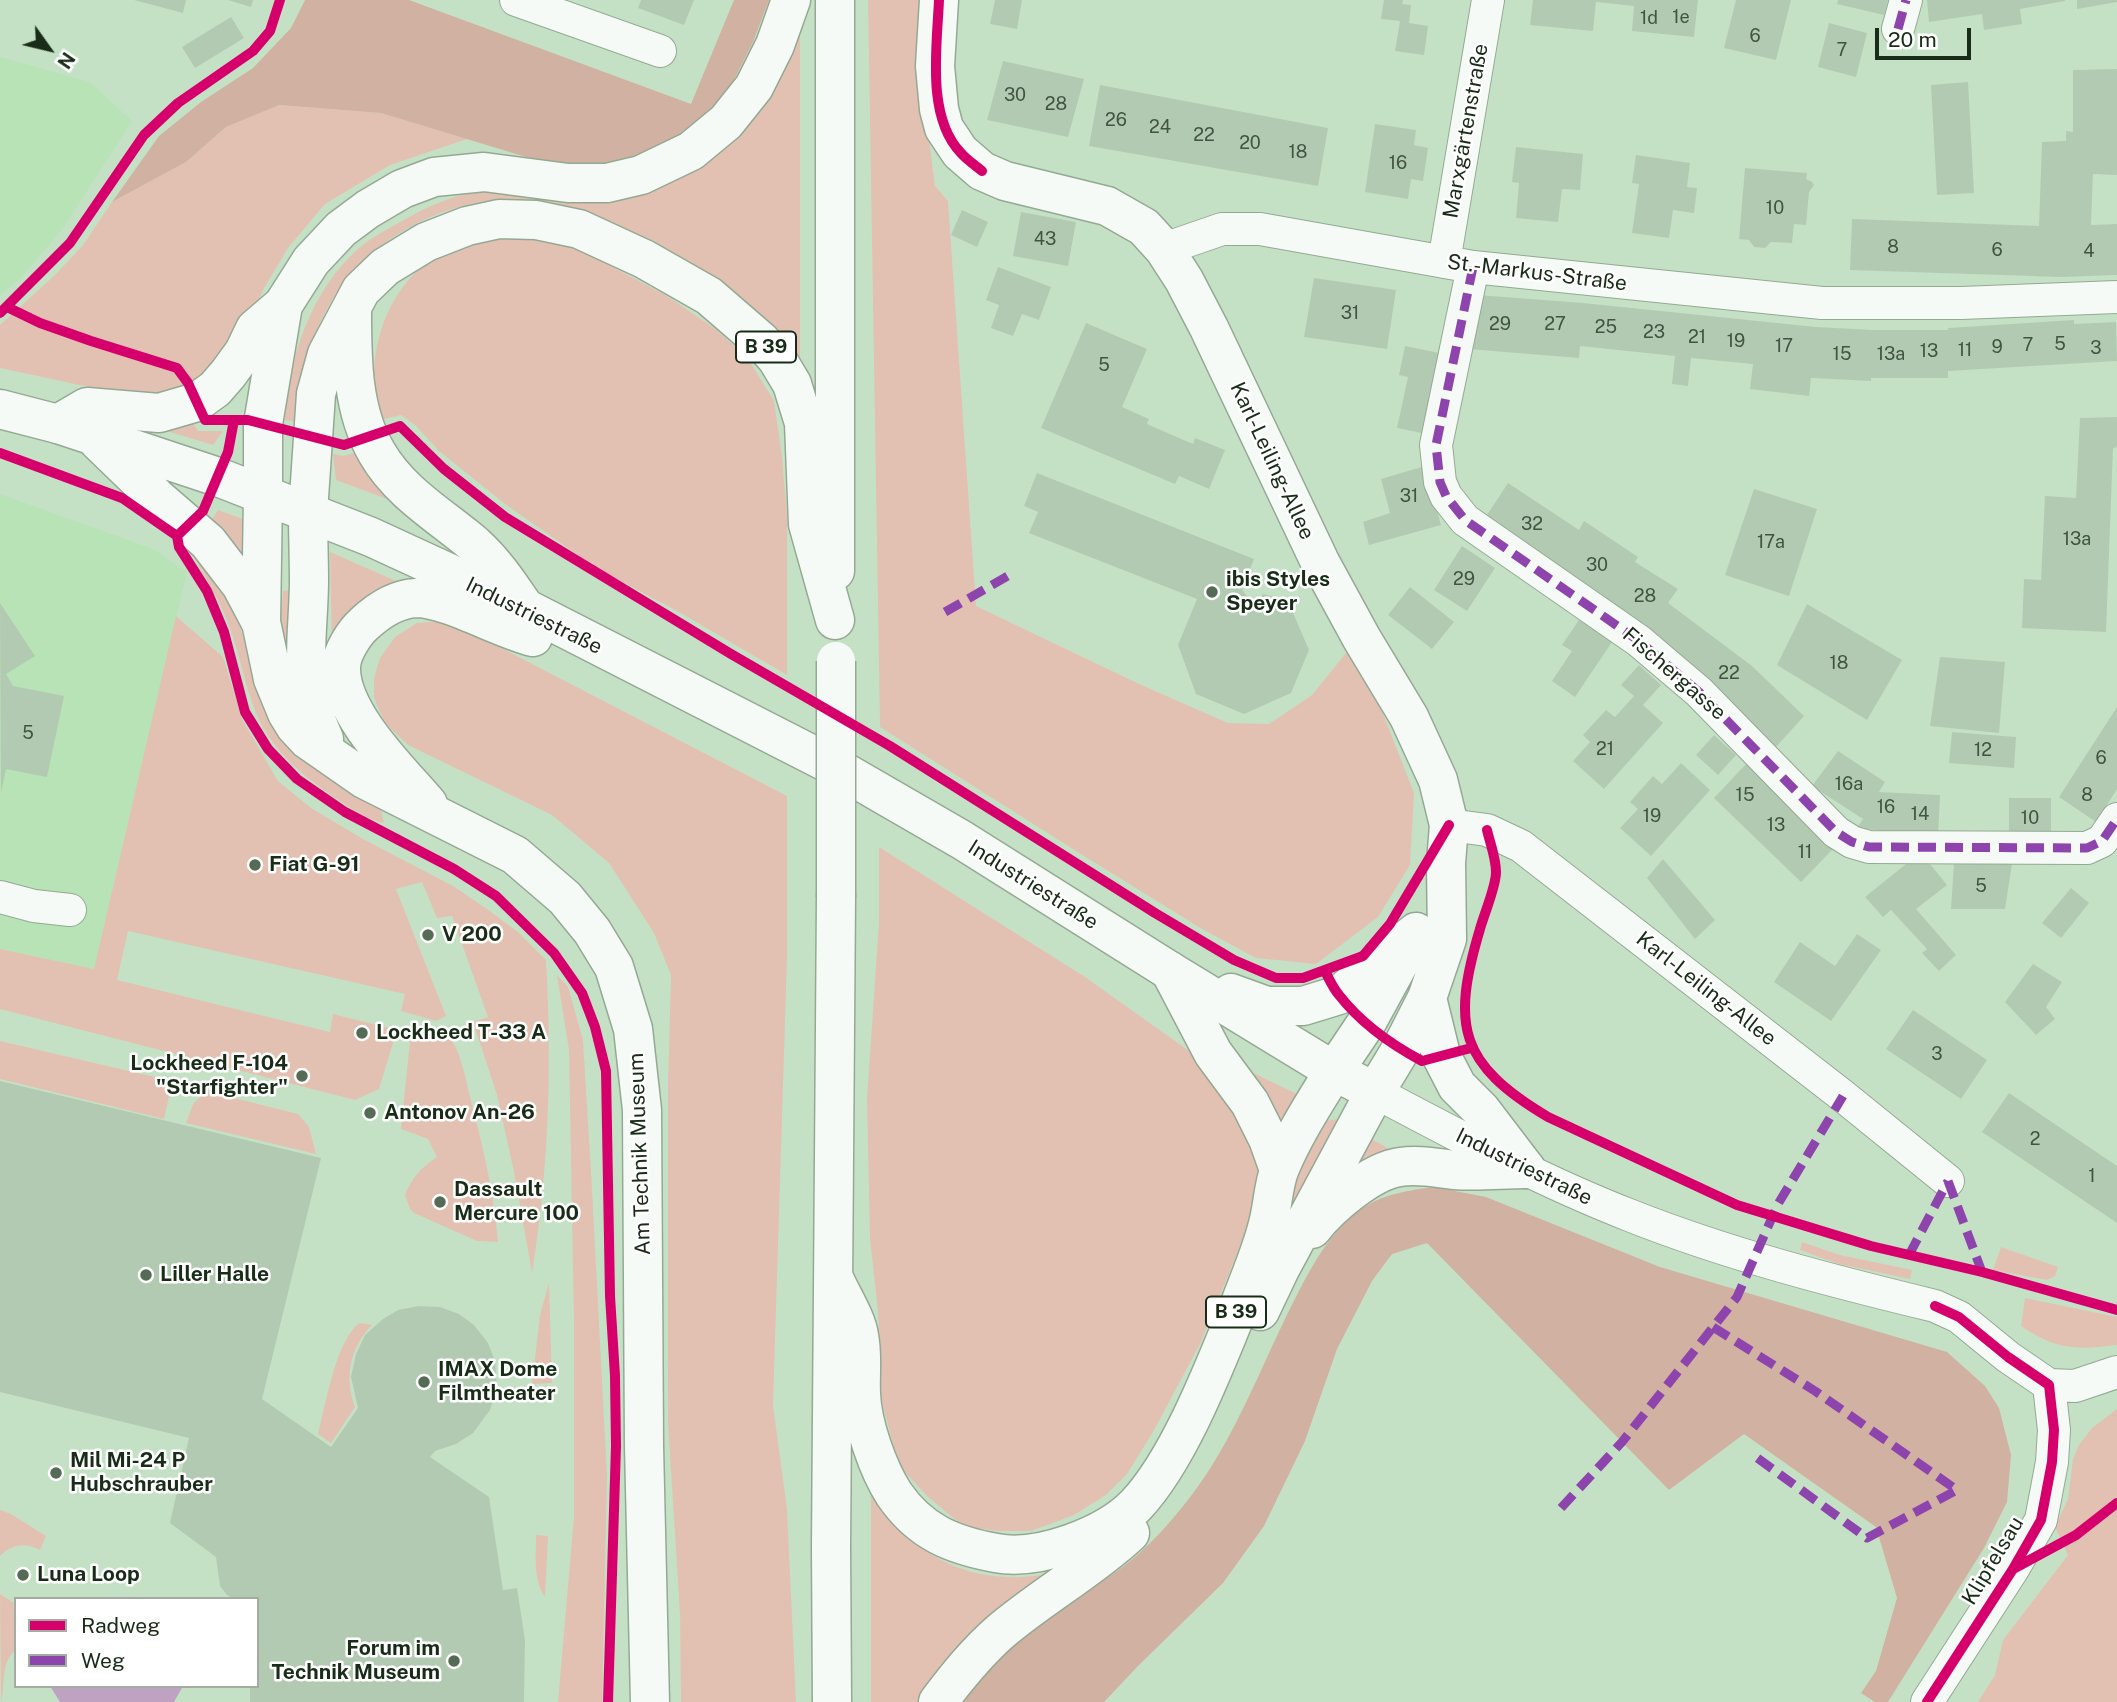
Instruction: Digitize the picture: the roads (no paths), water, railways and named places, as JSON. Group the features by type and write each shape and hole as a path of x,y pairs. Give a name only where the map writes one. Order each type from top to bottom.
{"main road":[{"path":"261,622 241,585 208,542 75,429 87,407 159,413 197,402 215,389 228,374 255,329 283,305 311,261 341,229 402,189 434,177 484,172 568,183 607,183 641,175 691,151 726,122 754,87 775,45 791,0"},
{"name":"B 39","path":"832,1702 836,897 835,0"},
{"path":"940,0 935,66 939,109 944,128 960,152 982,170 1005,181 1107,206 1144,227 1164,249"},
{"name":"B 39","path":"308,512 316,394 327,354 361,290 385,268 425,242 467,226 499,219 536,220 579,229 644,259 709,296 761,341 777,359 792,384 804,423 808,524 835,620"},
{"name":"Karl-Leiling-Allee","path":"1164,249 1184,279 1209,328 1320,562 1425,748 1438,780 1449,825 1446,863 1447,939 1427,998 1280,1269"},
{"path":"352,304 354,387 377,454 416,499 485,555 525,608"},
{"name":"Am Technik Museum","path":"283,305 263,425 261,622 273,679 287,713 308,740 332,757 381,789 515,855 565,898 592,930 614,967 633,1028 640,1076 643,1135 644,1446 650,1702"},
{"name":"Industriestraße","path":"0,409 75,429 200,470 371,537 525,608 834,766 962,840 1170,971 1375,1092"},
{"path":"308,512 309,583 305,672 313,715 332,757"},
{"path":"439,817 362,723 348,696 341,664 348,645 360,627 388,606 414,598 437,602 524,634 563,643 590,643"},
{"name":"Karl-Leiling-Allee","path":"1334,1070 1367,1022 1426,914 1446,863"},
{"path":"1170,971 1267,1006 1303,1006 1339,995 1416,932"},
{"path":"1170,971 1213,1053 1250,1103 1268,1139 1279,1170"},
{"path":"1427,998 1441,1055 1457,1086 1481,1110 1526,1169"},
{"name":"B 39","path":"834,1278 859,1335 861,1398 870,1440 894,1493 909,1512 954,1544 975,1549 1010,1556 1070,1545 1100,1531 1135,1506 1168,1460 1218,1359 1244,1292 1268,1224 1279,1170 1334,1070"},
{"path":"938,1702 964,1668 998,1633 1113,1549 1148,1517 1182,1474 1280,1269 1318,1221 1347,1195 1380,1174 1399,1167 1428,1166 1456,1170 1526,1169"}],"street":[{"path":"516,0 660,51"},
{"name":"Marxgärtenstraße","path":"1458,265 1488,0"},
{"name":"St.-Markus-Straße","path":"1164,249 1222,229 1260,229 1458,265 1822,303 1961,303 2117,298"},
{"name":"Fischergasse","path":"1458,265 1436,445 1440,482 1446,496 1465,520 1639,641 1699,692 1826,823 1852,842 1869,846 2087,848 2102,841 2117,819"},
{"name":"Karl-Leiling-Allee","path":"1449,825 1487,830 1521,846 1832,1087 1948,1181"},
{"path":"0,897 34,906 69,910"},
{"name":"Industriestraße","path":"1375,1092 1526,1169 1629,1215 1715,1246 1935,1306 1959,1317 2008,1357 2049,1385"},
{"path":"2049,1385 2075,1386 2117,1372"},
{"name":"Klipfelsau","path":"1927,1702 2040,1520 2052,1461 2053,1430 2049,1385"}],"place":[{"name":"ibis Styles Speyer","path":"1212,592"},
{"name":"Fiat G-91","path":"255,865"},
{"name":"V 200","path":"428,935"},
{"name":"Lockheed T-33 A","path":"362,1033"},
{"name":"Lockheed F-104 \"Starfighter\"","path":"302,1076"},
{"name":"Antonov An-26","path":"370,1113"},
{"name":"Dassault Mercure 100","path":"440,1202"},
{"name":"Liller Halle","path":"146,1275"},
{"name":"IMAX Dome Filmtheater","path":"424,1382"},
{"name":"Mil Mi-24 P Hubschrauber","path":"56,1473"},
{"name":"Luna Loop","path":"23,1575"},
{"name":"Forum im Technik Museum","path":"454,1661"}]}
